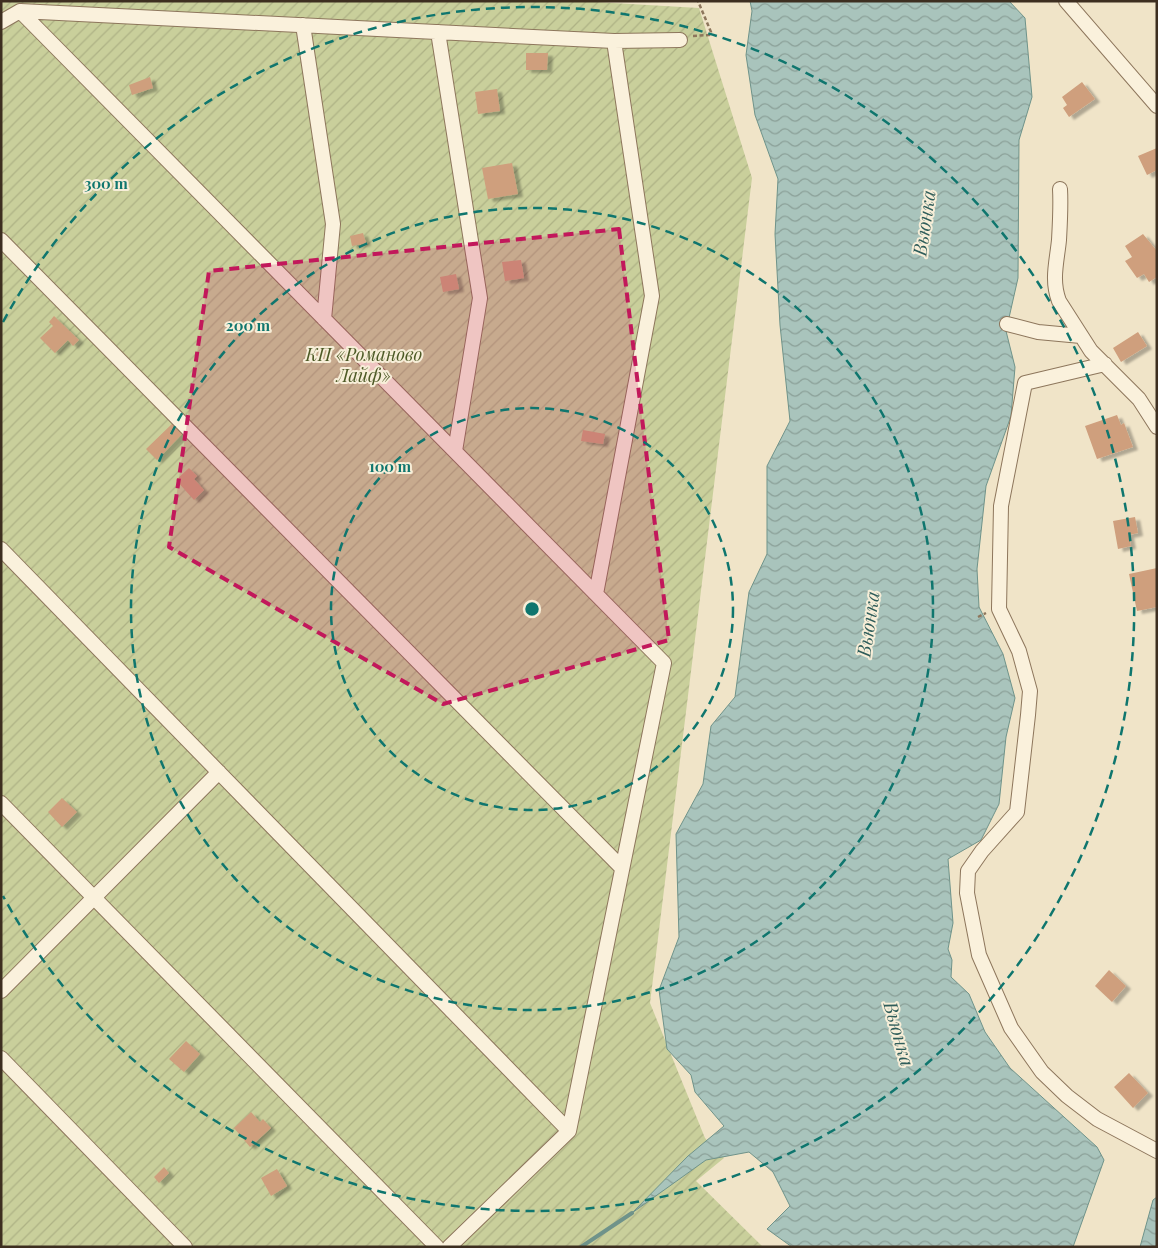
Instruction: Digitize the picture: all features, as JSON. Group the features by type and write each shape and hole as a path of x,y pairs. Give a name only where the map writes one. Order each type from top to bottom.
{"lane":[{"path":"1066,1 1157,106"},
{"path":"1,22 20,12 614,41 680,40"},
{"path":"20,12 664,662 569,1131 449,1247"},
{"path":"303,26 333,224 324,319"},
{"path":"438,32 480,298 455,451"},
{"path":"596,594 652,296 614,41"},
{"path":"1060,188 1061,211 1054,284 1059,301 1081,336 1139,399 1157,427"},
{"path":"1,240 622,868"},
{"path":"1007,324 1038,332 1081,336"},
{"path":"1105,364 1025,383 1002,506 999,609 1018,651 1030,691 1017,812 982,851 968,871 967,892 979,955 1011,1028 1042,1072 1067,1096 1098,1120 1157,1151"},
{"path":"1,549 569,1131"},
{"path":"1,991 219,772"},
{"path":"1,803 437,1247"},
{"path":"1,1058 185,1247"}],"path":[{"path":"680,40 710,34 698,1"}],"highlighted area":[{"path":"619,229 669,640 443,704 169,547 209,271"}],"green space":[{"name":"КП «Романово Лайф»","path":"1,1 579,1 699,8 752,178 650,1003 705,1138 724,1158 696,1181 763,1247 1,1247"}],"water":[{"name":"Вьюнка","path":"750,1 1009,1 1025,18 1032,97 1019,140 1018,278 1006,331 1015,367 1011,416 986,486 977,569 979,607 1003,654 1015,698 1006,737 999,804 981,840 948,859 953,923 948,949 952,960 951,977 969,994 985,1032 1010,1068 1097,1147 1104,1160 1073,1247 792,1247 767,1229 790,1206 773,1172 749,1152 706,1160 632,1213 688,1156 724,1126 695,1092 691,1075 667,1049 659,990 679,937 676,834 703,784 711,726 735,697 749,592 767,554 767,466 790,421 780,325 775,234 778,179 755,115 746,55 752,11"},
{"path":"1157,1197 1157,1247 1140,1247 1153,1200"}],"building":[{"path":"526,53 548,53 547,70 526,70"},
{"path":"150,77 153,88 132,95 129,85"},
{"path":"1082,82 1095,99 1069,117 1063,108 1067,105 1062,97"},
{"path":"497,89 500,111 478,114 475,92"},
{"path":"1157,148 1157,170 1147,175 1138,156"},
{"path":"512,163 518,194 488,199 482,168"},
{"path":"363,233 366,243 352,246 350,236"},
{"path":"1143,234 1157,251 1157,277 1149,282 1144,274 1137,278 1125,261 1132,257 1125,246"},
{"path":"521,260 524,278 505,281 502,262"},
{"path":"456,274 459,289 443,292 440,277"},
{"path":"54,316 79,340 73,346 68,340 55,353 40,338 53,326 49,322"},
{"path":"1138,332 1147,346 1121,362 1113,348"},
{"path":"1117,415 1121,425 1124,423 1133,447 1097,459 1085,426"},
{"path":"174,422 184,432 157,460 146,449"},
{"path":"583,430 605,434 603,444 581,441"},
{"path":"189,468 197,476 194,479 204,490 194,500 176,480"},
{"path":"1135,517 1138,533 1129,535 1131,546 1118,549 1113,521"},
{"path":"1157,568 1157,607 1137,611 1129,574"},
{"path":"62,798 77,812 62,827 48,812"},
{"path":"1109,970 1126,986 1112,1002 1095,986"},
{"path":"186,1041 200,1054 184,1072 169,1059"},
{"path":"1129,1073 1148,1093 1133,1108 1114,1087"},
{"path":"251,1112 260,1122 263,1119 271,1128 250,1147 234,1128"},
{"path":"164,1167 169,1173 159,1183 154,1177"},
{"path":"277,1169 287,1186 271,1196 261,1178"}],"waterway":[{"path":"581,1247 632,1213"}]}
